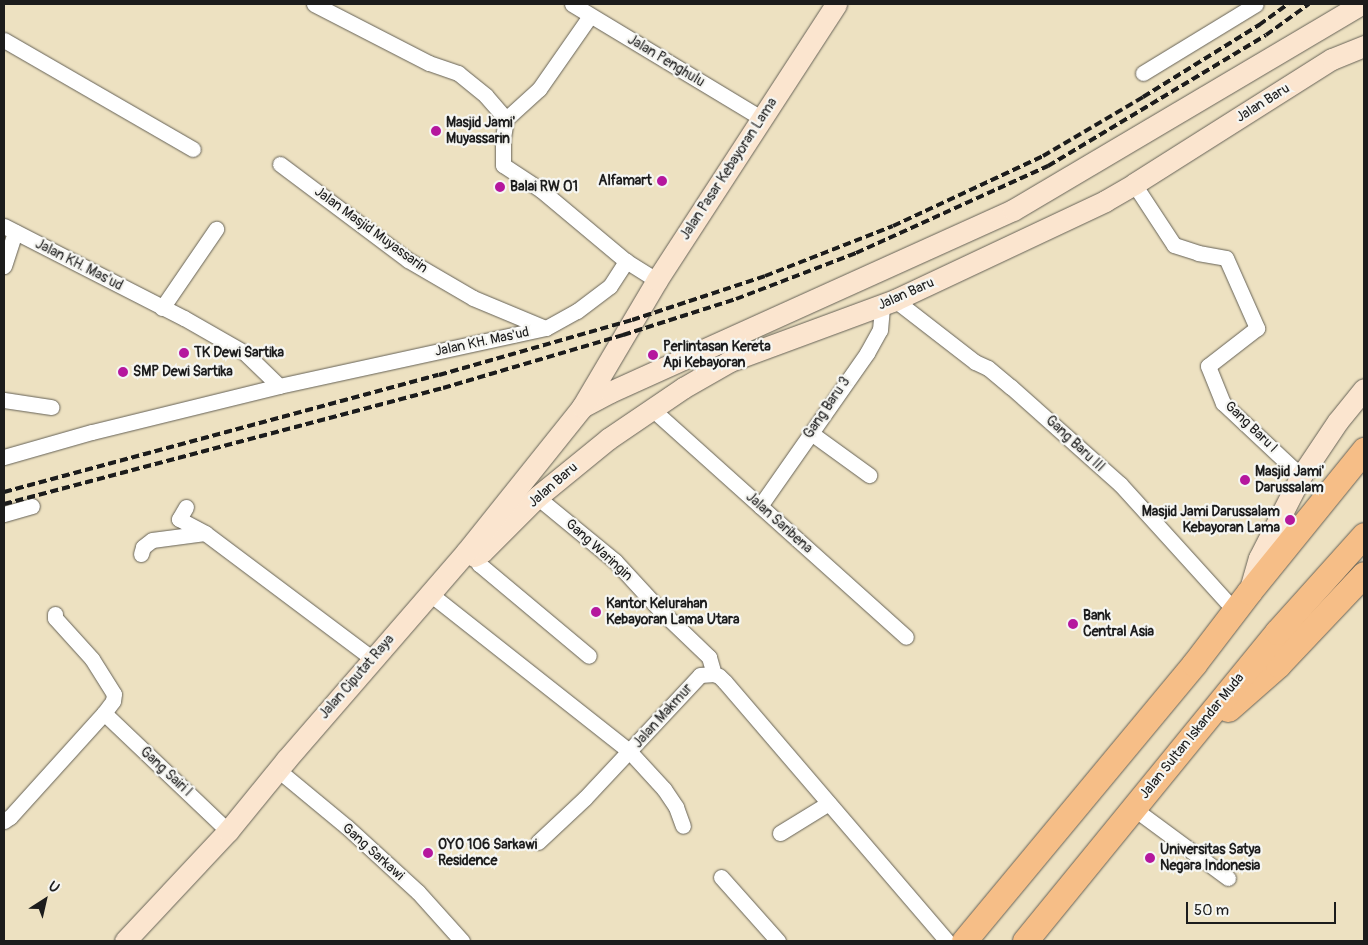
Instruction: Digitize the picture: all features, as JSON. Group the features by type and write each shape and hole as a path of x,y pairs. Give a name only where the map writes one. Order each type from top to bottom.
{"highway":[{"path":"964,941 1194,664 1242,601 1364,450"},
{"name":"Jalan Sultan Iskandar Muda","path":"1025,941 1192,734 1304,600 1364,535"},
{"path":"1192,734 1239,701 1278,665 1364,574"}],"main road":[{"name":"Jalan Pasar Kebayoran Lama","path":"582,408 623,335 657,280 836,4"},
{"path":"582,408 610,392 1013,210 1362,4"},
{"name":"Jalan Baru","path":"471,554 608,439 652,409 730,361 888,302 1134,184 1332,59 1364,46"},
{"name":"Jalan Pasar Kebayoran Lama","path":"610,392 623,335"},
{"path":"1242,601 1259,558 1301,476 1338,421 1364,389"},
{"name":"Jalan Ciputat Raya","path":"125,941 228,831 429,593 471,554 582,408"}],"street":[{"path":"314,4 429,63 458,73 486,96 506,119"},
{"name":"Jalan Penghulu","path":"572,4 761,118"},
{"path":"1144,73 1256,4"},
{"path":"590,16 539,89 506,119 502,137 503,165 541,190 626,261 657,280"},
{"path":"4,40 193,149"},
{"name":"Jalan Masjid Muyassarin","path":"280,164 408,260 473,298 546,328"},
{"name":"Gang Baru I","path":"1134,184 1174,244 1198,253 1226,258 1257,328 1208,366 1223,403 1301,476"},
{"path":"4,266 10,229"},
{"name":"Jalan KH. Mas'ud","path":"10,229 184,318 244,353 279,386"},
{"path":"162,308 216,229"},
{"name":"Jalan KH. Mas'ud","path":"4,457 92,432 279,386 546,328 577,311 610,286 626,261"},
{"name":"Gang Baru 3","path":"760,506 867,353 880,330 888,302"},
{"name":"Gang Baru III","path":"888,302 975,362 988,368 1011,386 1120,484 1242,601"},
{"path":"4,400 51,406"},
{"name":"Jalan Saribena","path":"652,409 906,637"},
{"path":"811,432 868,476"},
{"name":"Gang Waringin","path":"537,497 615,561 660,610 709,657 714,674"},
{"path":"4,514 32,506"},
{"path":"186,507 179,519 204,533 373,659"},
{"path":"141,554 143,547 152,540 204,533"},
{"path":"471,554 479,564 589,656"},
{"name":"Jalan Makmur","path":"429,593 630,752 700,675 714,674"},
{"path":"4,821 10,817 113,701 114,694 92,659 55,618 55,614"},
{"path":"714,674 720,676 947,941"},
{"name":"Gang Sairi I","path":"104,713 228,831"},
{"path":"538,842 630,752 664,789 676,806 683,826"},
{"name":"Gang Sarkawi","path":"278,770 346,827 411,886 462,941"},
{"path":"780,833 829,803"},
{"path":"1134,808 1228,878"},
{"path":"721,877 778,941"}],"railway":[{"path":"4,492 439,375 632,320 765,276 893,226 1043,156 1143,97 1259,25 1288,4"},
{"path":"4,504 443,388 623,335 736,299 856,253 1048,166 1266,35 1309,4"}],"place":[{"name":"Masjid Jami' Muyassarin","path":"436,131"},
{"name":"Alfamart","path":"662,181"},
{"name":"Balai RW 01","path":"500,187"},
{"name":"TK Dewi Sartika","path":"184,353"},
{"name":"Perlintasan Kereta Api Kebayoran","path":"653,355"},
{"name":"SMP Dewi Sartika","path":"123,372"},
{"name":"Masjid Jami' Darussalam","path":"1245,480"},
{"name":"Masjid Jami Darussalam Kebayoran Lama","path":"1290,520"},
{"name":"Kantor Kelurahan Kebayoran Lama Utara","path":"596,612"},
{"name":"Bank Central Asia","path":"1073,624"},
{"name":"OYO 106 Sarkawi Residence","path":"428,853"},
{"name":"Universitas Satya Negara Indonesia","path":"1150,858"}]}
